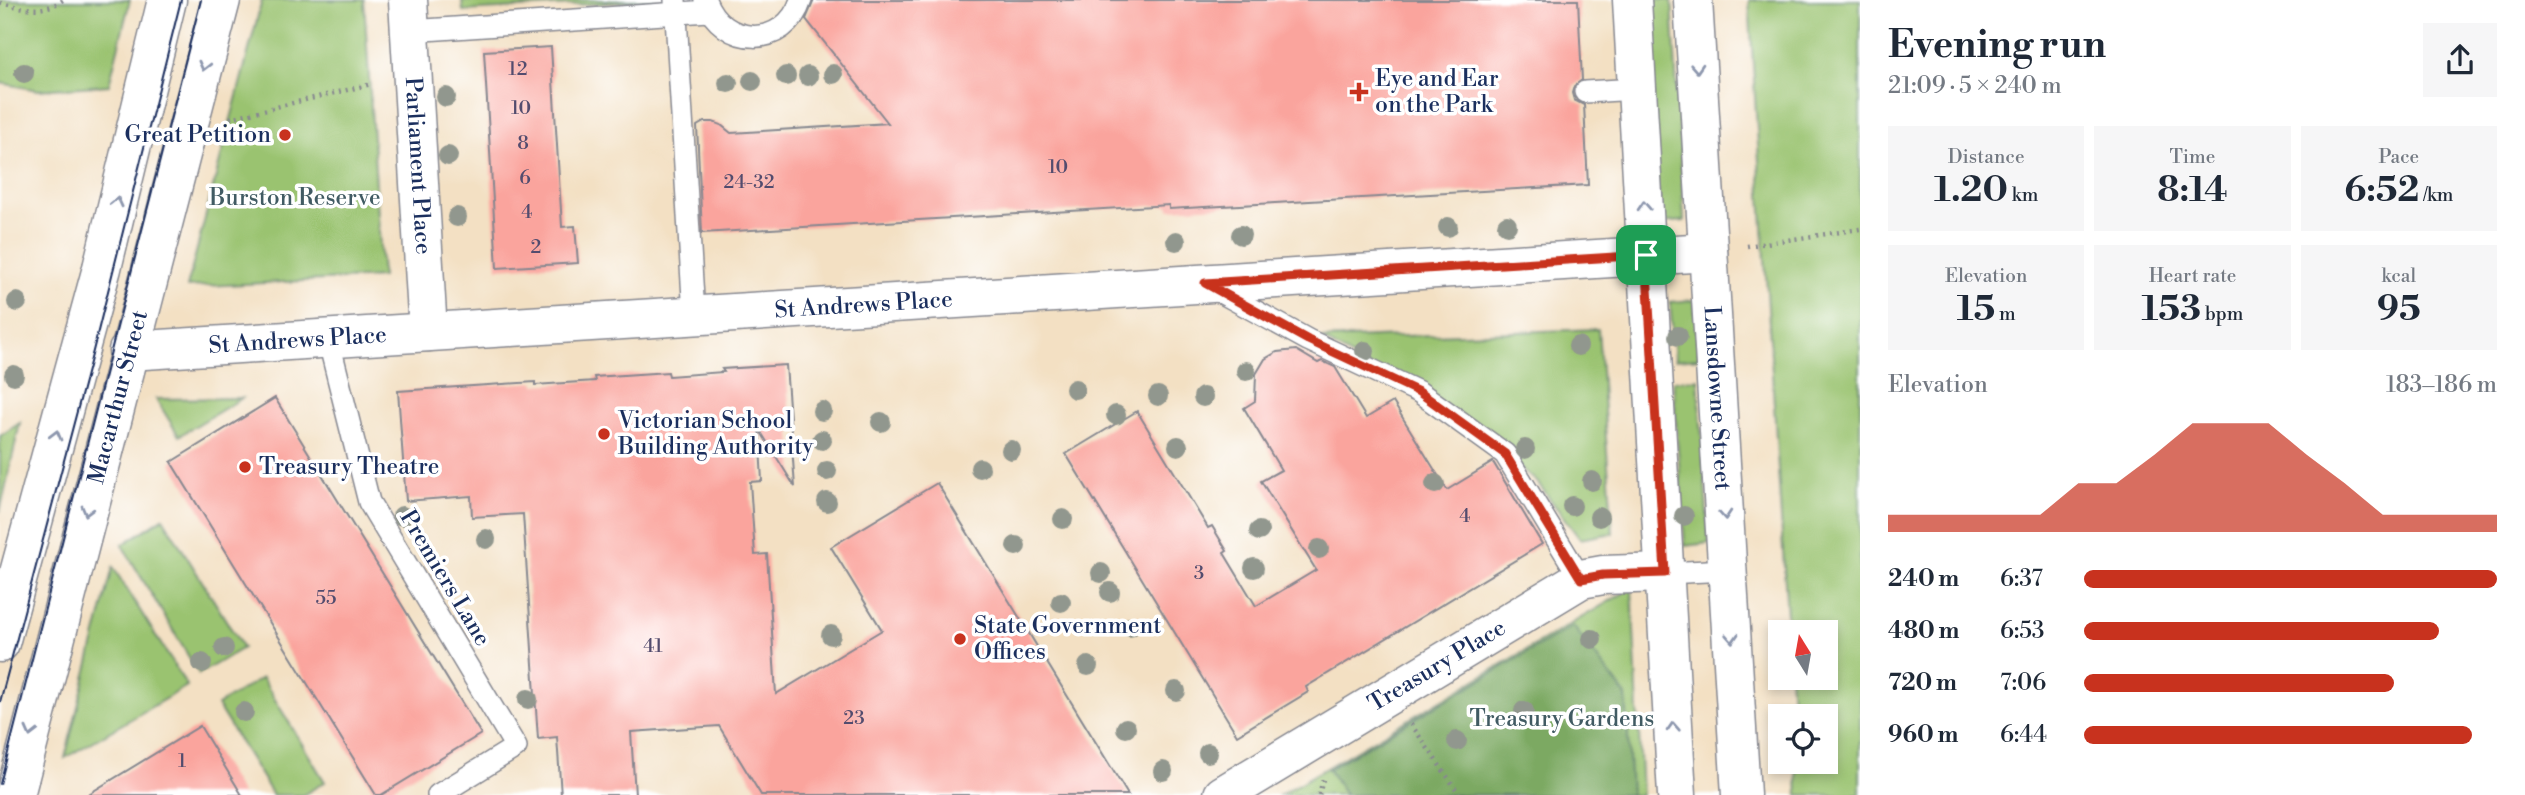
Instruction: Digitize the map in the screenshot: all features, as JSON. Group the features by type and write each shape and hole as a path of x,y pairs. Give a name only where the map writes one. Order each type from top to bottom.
{"street":[{"path":"0,643 102,268 167,0"},
{"name":"Macarthur Street","path":"15,795 128,351 148,281 208,114 221,0"},
{"path":"1632,0 1677,795"},
{"name":"Lansdowne Street","path":"1693,0 1741,795"},
{"name":"Parliament Place","path":"409,15 428,332"},
{"path":"141,102 208,114"},
{"name":"St Andrews Place","path":"79,351 128,351 1708,252"},
{"path":"102,268 148,281"},
{"name":"Treasury Place","path":"1223,795 1581,579 1603,575 1665,573"}],"lane":[{"path":"409,15 707,5 719,24 733,33 749,37 766,35 781,29 793,18 801,0"},
{"path":"676,7 694,315"},
{"path":"1585,92 1637,89"},
{"path":"1205,283 1308,340 1419,392 1505,454 1581,579"},
{"name":"Premiers Lane","path":"328,338 369,502 516,747 438,795"},
{"path":"1665,573 1728,570"}],"path":[{"path":"0,3 38,10 54,6 63,0"},
{"path":"208,114 372,84"},
{"path":"1708,252 1860,229"},
{"path":"1390,694 1460,795"},
{"path":"1319,795 1324,780 1321,774"}],"green space":[{"path":"0,0 130,0 109,85 38,90 0,83"},
{"name":"Burston Reserve","path":"262,0 364,0 382,277 187,287"},
{"path":"474,0 666,0 463,11 462,1"},
{"path":"1647,0 1672,0 1684,221 1659,223"},
{"path":"1749,0 1860,0 1860,795 1798,795 1797,774 1838,774 1838,704 1792,704 1791,690 1838,690 1838,620 1787,620"},
{"path":"1694,300 1699,358 1675,360 1670,302"},
{"path":"1598,329 1613,533 1580,539 1537,482 1484,435 1322,339"},
{"path":"1698,379 1709,543 1685,546 1673,381"},
{"path":"242,398 179,436 156,399"},
{"path":"20,423 0,512 0,436"},
{"path":"163,518 243,648 199,674 122,545"},
{"path":"113,567 187,686 65,758"},
{"name":"Treasury Gardens","path":"1632,588 1642,795 1280,795"},
{"name":"Treasury Gardens","path":"1573,626 1626,696 1631,795 1345,795 1328,769"},
{"path":"262,678 325,782 303,795 273,795 217,705"}],"building":[{"path":"814,0 1578,0 1582,80 1574,86 1572,93 1574,100 1584,105 1588,185 1169,209 1169,205 702,233 697,126 704,122 713,122 731,133 888,123 806,19"},
{"path":"551,47 562,227 575,226 578,263 497,268 484,51"},
{"path":"1296,350 1318,363 1322,361 1335,367 1366,418 1393,402 1447,490 1493,462 1542,544 1306,687 1308,692 1237,735 1066,454 1137,411 1208,528 1212,526 1227,551 1224,553 1256,606 1316,570 1261,481 1281,470 1244,408 1255,401 1256,374 1265,359 1277,352"},
{"path":"786,365 795,487 759,429 762,481 750,482 755,555 767,554 776,694 882,630 831,547 937,483 1128,795 761,795 719,726 631,732 635,795 561,795 557,737 538,739 523,514 472,517 471,496 406,501 398,391 595,381 594,377 668,372 669,376"},
{"path":"275,398 481,734 381,795 376,795 171,462"},
{"path":"200,726 242,795 87,795"}],"tram line":[{"path":"0,702 93,351 181,0"},
{"path":"0,784 201,0"}],"place":[{"name":"Eye and Ear on the Park","path":"1359,92"},
{"name":"Great Petition","path":"285,135"},
{"name":"Victorian School Building Authority","path":"604,434"},
{"name":"Treasury Theatre","path":"245,467"},
{"name":"State Government Offices","path":"960,639"}],"route":[{"path":"1646,255 1665,573 1603,575 1581,579 1505,454 1419,392 1308,340 1205,283 1603,258 1646,255"}]}
